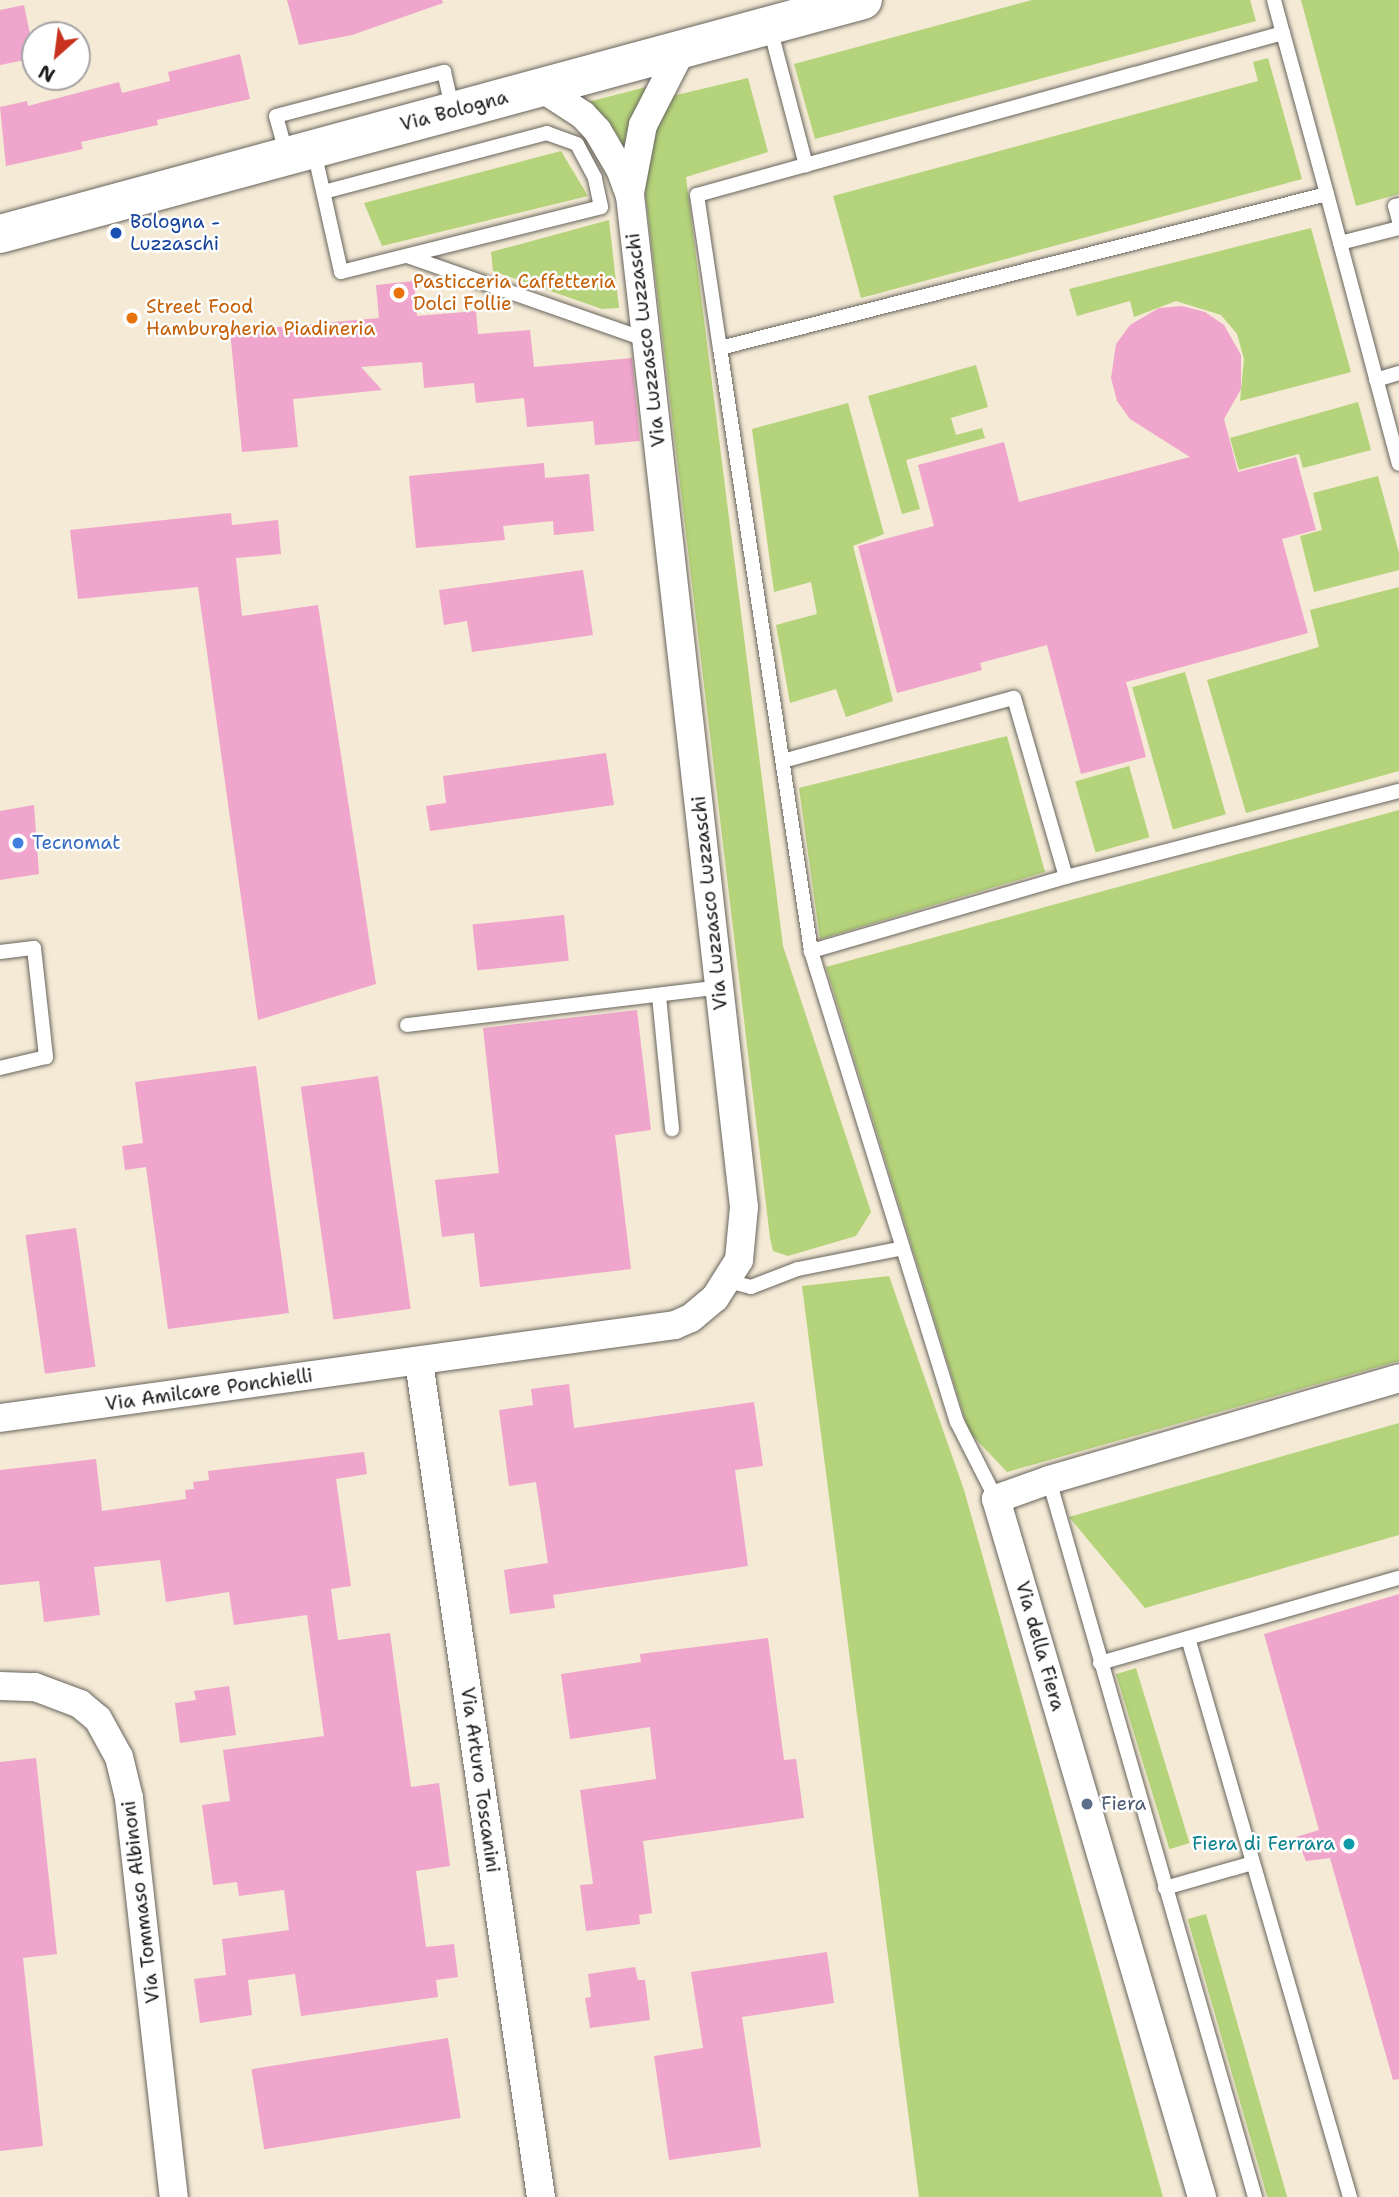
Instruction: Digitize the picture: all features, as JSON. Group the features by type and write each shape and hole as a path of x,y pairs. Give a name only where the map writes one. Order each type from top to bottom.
{"main road":[{"name":"Via Bologna","path":"0,234 863,0"},
{"name":"Via Bologna","path":"0,249 44,222"}],"street":[{"name":"Via Luzzasco Luzzaschi","path":"629,196 643,125 682,49"},
{"name":"Via Luzzasco Luzzaschi","path":"419,1362 675,1325 703,1309 727,1281 743,1244 744,1207 629,196 620,169 597,130 540,87"},
{"name":"Via Amilcare Ponchielli","path":"0,1418 419,1362"},
{"name":"Via Arturo Toscanini","path":"419,1362 541,2197"},
{"path":"996,1499 1049,1480 1399,1378"},
{"name":"Via della Fiera","path":"996,1499 1202,2197"},
{"name":"Via Tommaso Albinoni","path":"0,1686 35,1687 80,1704 98,1719 119,1757 130,1798 174,2197"}],"lane":[{"path":"1274,0 1399,464"},
{"path":"770,25 806,165"},
{"path":"996,1499 957,1422 811,951 698,195 1283,33"},
{"path":"300,153 324,192 341,272 601,207 595,178 577,144 547,133 324,192"},
{"path":"720,348 1327,194"},
{"path":"1399,205 1395,206 1399,221"},
{"path":"1340,243 1399,228"},
{"path":"407,255 647,340"},
{"path":"1376,380 1399,373"},
{"path":"783,761 1014,698 1066,877"},
{"path":"811,951 1066,877 1399,791"},
{"path":"0,952 34,948 46,1057 0,1068"},
{"path":"407,1025 719,987"},
{"path":"659,996 672,1129"},
{"path":"727,1281 751,1287 798,1269 903,1248"},
{"path":"1049,1480 1255,2197"},
{"path":"1100,1663 1399,1578"},
{"path":"1188,1638 1350,2197"},
{"path":"1166,1888 1253,1863"}],"green space":[{"path":"1032,0 1250,0 1256,21 815,139 794,64"},
{"path":"1301,0 1399,0 1399,194 1356,206"},
{"path":"1268,58 1302,179 861,298 833,196 1258,81 1253,62"},
{"path":"748,78 768,152 686,177 783,946 871,1212 856,1236 788,1256 773,1251 770,1238 644,182 648,149 668,97"},
{"path":"646,87 627,134 626,154 616,132 584,103"},
{"path":"561,151 588,196 382,246 364,203"},
{"path":"609,220 619,308 602,309 493,271 491,252"},
{"path":"1311,228 1351,372 1240,401 1244,359 1237,334 1221,315 1176,301 1134,317 1130,301 1077,316 1069,289"},
{"path":"976,365 988,407 951,418 956,435 982,428 985,438 906,460 920,509 902,514 868,396"},
{"path":"1358,402 1371,450 1303,468 1299,454 1239,470 1230,438"},
{"path":"848,403 884,534 853,546 893,701 846,717 836,689 790,703 776,625 817,614 811,582 774,592 752,429"},
{"path":"1378,476 1399,553 1399,570 1314,592 1300,536 1322,530 1313,493"},
{"path":"1399,587 1399,771 1246,813 1207,680 1319,647 1310,610"},
{"path":"1185,672 1226,814 1173,829 1132,687"},
{"path":"1007,736 1045,872 820,939 799,788"},
{"path":"1129,766 1149,837 1096,853 1075,781"},
{"path":"1399,810 1399,1361 1007,1472 969,1432 826,967"},
{"path":"889,1276 964,1490 1163,2197 919,2197 802,1286"},
{"path":"1399,1423 1399,1535 1145,1608 1069,1517"},
{"path":"1136,1668 1190,1843 1169,1849 1116,1674"},
{"path":"1206,1914 1287,2197 1267,2197 1188,1919"}],"building":[{"path":"287,0 442,0 443,3 352,35 299,45"},
{"path":"24,5 27,21 21,21 21,61 0,65 0,10"},
{"path":"240,54 250,99 157,120 158,125 81,142 83,149 6,166 0,107 27,101 28,106 119,82 122,93 170,81 168,72"},
{"path":"414,281 417,316 476,311 478,334 530,330 534,367 632,358 640,441 595,445 593,421 527,427 524,398 476,403 474,383 424,388 422,362 361,367 382,390 293,399 298,447 242,452 230,331 379,318 376,285"},
{"path":"1182,306 1205,312 1224,325 1241,355 1241,389 1224,419 1238,472 1296,457 1316,530 1282,539 1308,633 1126,682 1146,757 1081,774 1047,645 980,663 982,670 897,693 858,546 934,526 918,465 1004,442 1019,502 1190,457 1130,419 1117,401 1111,378 1116,344 1130,325 1159,308"},
{"path":"544,463 545,478 589,474 594,531 554,535 553,521 503,526 505,540 416,548 409,476"},
{"path":"231,513 232,525 278,520 281,554 236,558 242,616 318,605 376,984 258,1020 198,587 78,599 70,530"},
{"path":"583,570 593,635 472,652 467,621 444,625 439,590"},
{"path":"606,753 614,805 430,831 426,806 446,803 443,776"},
{"name":"Tecnomat","path":"34,805 39,874 0,880 0,811"},
{"path":"564,915 569,961 477,970 473,925"},
{"path":"637,1010 651,1130 615,1135 631,1269 480,1287 474,1233 442,1237 435,1180 499,1173 483,1028"},
{"path":"256,1066 289,1313 168,1329 146,1167 125,1170 122,1146 143,1143 135,1082"},
{"path":"378,1076 411,1309 333,1320 301,1087"},
{"path":"76,1228 95,1367 45,1374 25,1235"},
{"path":"569,1384 574,1428 754,1402 763,1466 735,1470 748,1566 553,1595 555,1608 510,1614 504,1570 548,1563 536,1482 509,1486 499,1410 533,1405 531,1389"},
{"path":"364,1452 367,1474 336,1479 351,1586 331,1589 338,1640 390,1633 411,1787 439,1783 450,1866 416,1871 426,1947 454,1944 458,1977 436,1980 438,1997 301,2016 295,1974 248,1980 252,2015 200,2023 194,1979 226,1975 222,1939 289,1930 284,1890 239,1896 237,1882 213,1885 202,1805 230,1801 223,1750 324,1736 307,1615 234,1625 229,1592 166,1602 160,1560 94,1567 100,1615 44,1622 39,1581 0,1585 0,1470 96,1459 102,1511 186,1499 185,1490 194,1489 193,1482 209,1480 208,1471"},
{"name":"Fiera di Ferrara","path":"1399,1594 1399,2079 1393,2080 1330,1858 1306,1861 1296,1837 1319,1830 1264,1634"},
{"path":"768,1638 784,1760 796,1759 804,1818 643,1841 652,1913 639,1915 640,1924 586,1931 580,1885 593,1884 580,1790 656,1779 650,1727 570,1739 561,1674 641,1662 640,1654"},
{"path":"229,1686 236,1735 180,1743 175,1703 196,1700 194,1691"},
{"path":"36,1758 57,1954 23,1958 43,2146 0,2151 0,1762"},
{"path":"827,1952 834,2003 742,2017 761,2147 669,2160 654,2056 703,2048 691,1972"},
{"path":"635,1967 638,1980 645,1980 650,2020 590,2028 585,1998 591,1997 588,1974"},
{"path":"448,2038 461,2118 264,2149 251,2069"}],"place":[{"name":"Bologna - Luzzaschi","path":"116,233"},
{"name":"Pasticceria Caffetteria Dolci Follie","path":"399,293"},
{"name":"Street Food Hamburgheria Piadineria","path":"132,318"},
{"name":"Tecnomat","path":"18,843"},
{"name":"Fiera","path":"1087,1804"},
{"name":"Fiera di Ferrara","path":"1349,1844"}]}
